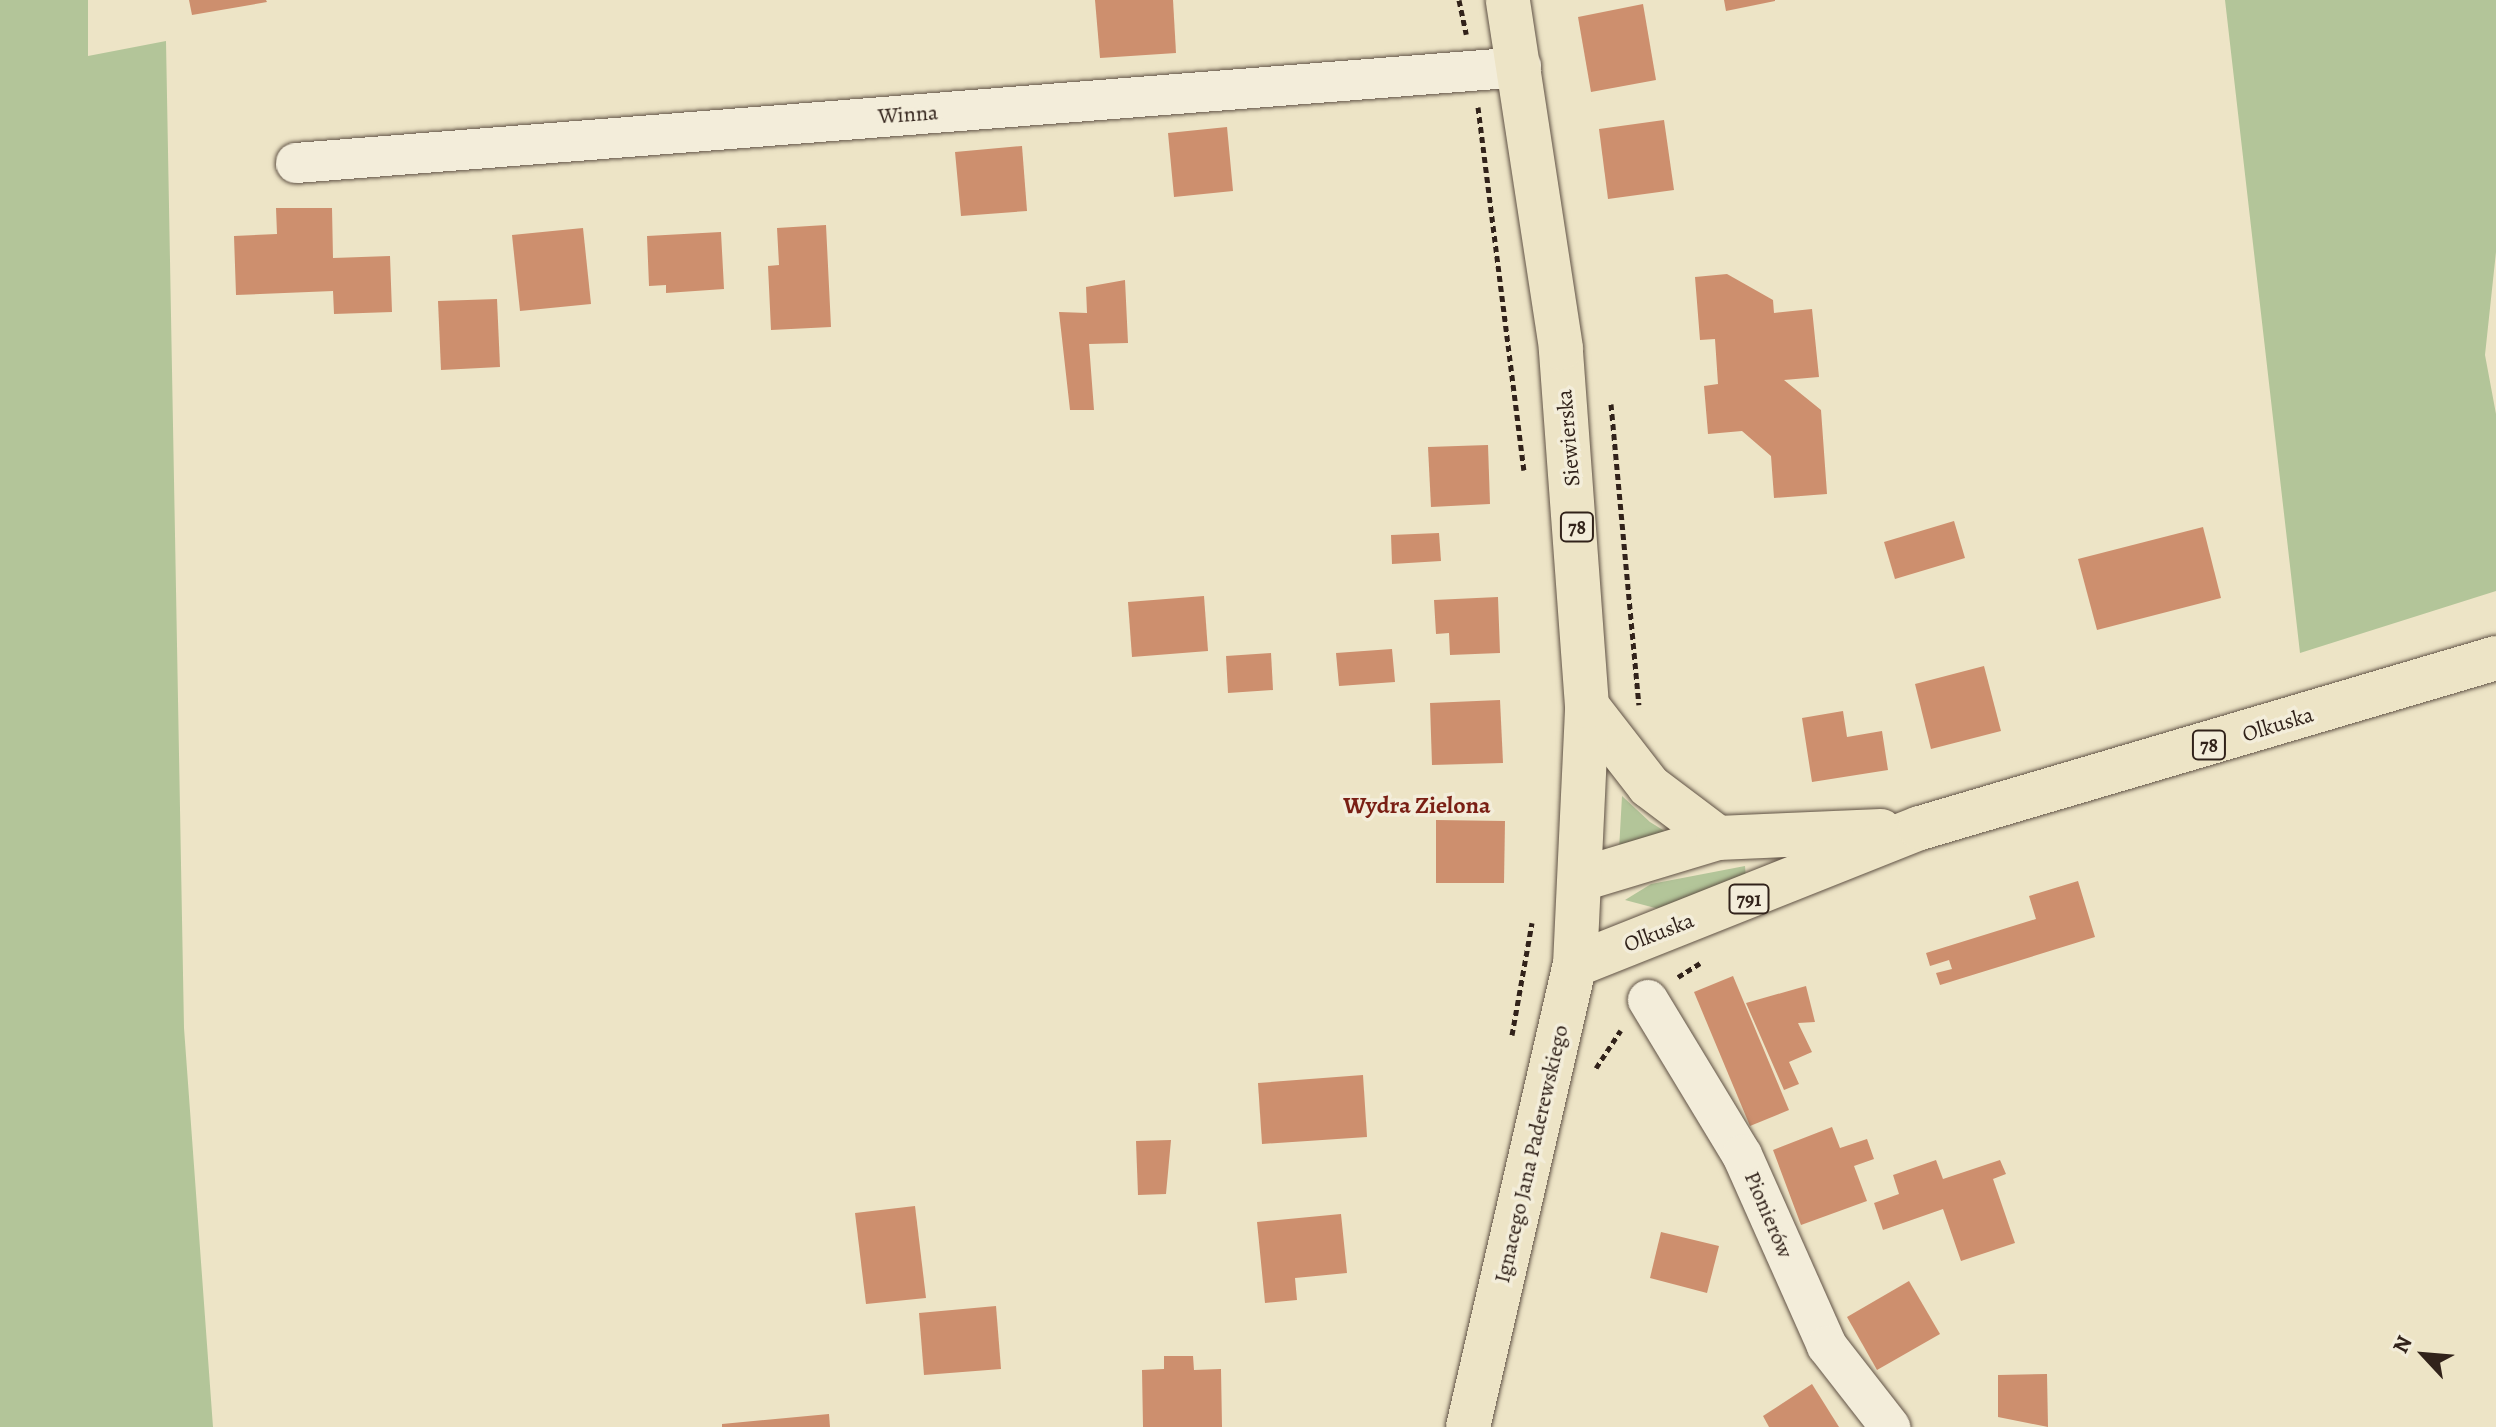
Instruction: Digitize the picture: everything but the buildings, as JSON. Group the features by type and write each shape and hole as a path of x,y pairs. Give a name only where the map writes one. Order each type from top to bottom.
{"main road":[{"name":"Siewierska","path":"1508,0 1521,67 1561,348 1587,706 1582,879"},
{"name":"Olkuska","path":"1575,965 1920,828 2496,658"},
{"path":"1587,706 1649,786 1718,838"},
{"name":"Olkuska","path":"1582,879 1718,838 1920,828"},
{"name":"Ignacego Jana Paderewskiego","path":"1468,1427 1575,965 1582,879"}],"street":[{"name":"Winna","path":"296,163 1521,67"},
{"name":"Pionierów","path":"1648,1000 1742,1155 1827,1346 1890,1427"}],"path":[{"path":"1459,0 1473,71 1525,481"},
{"path":"1609,387 1640,713"},
{"path":"1593,1081 1597,1065 1648,1000 1707,959"}],"green space":[{"path":"0,0 88,0 88,56 166,41 184,1028 213,1427 0,1427"},
{"path":"2225,0 2496,0 2496,252 2485,355 2496,414 2496,591 2300,653"},
{"path":"1622,796 1650,822 1679,840 1619,850"},
{"path":"1745,866 1746,878 1659,909 1625,900 1651,884"}],"district":[{"name":"Wydra Zielona","path":"1417,806"}]}
